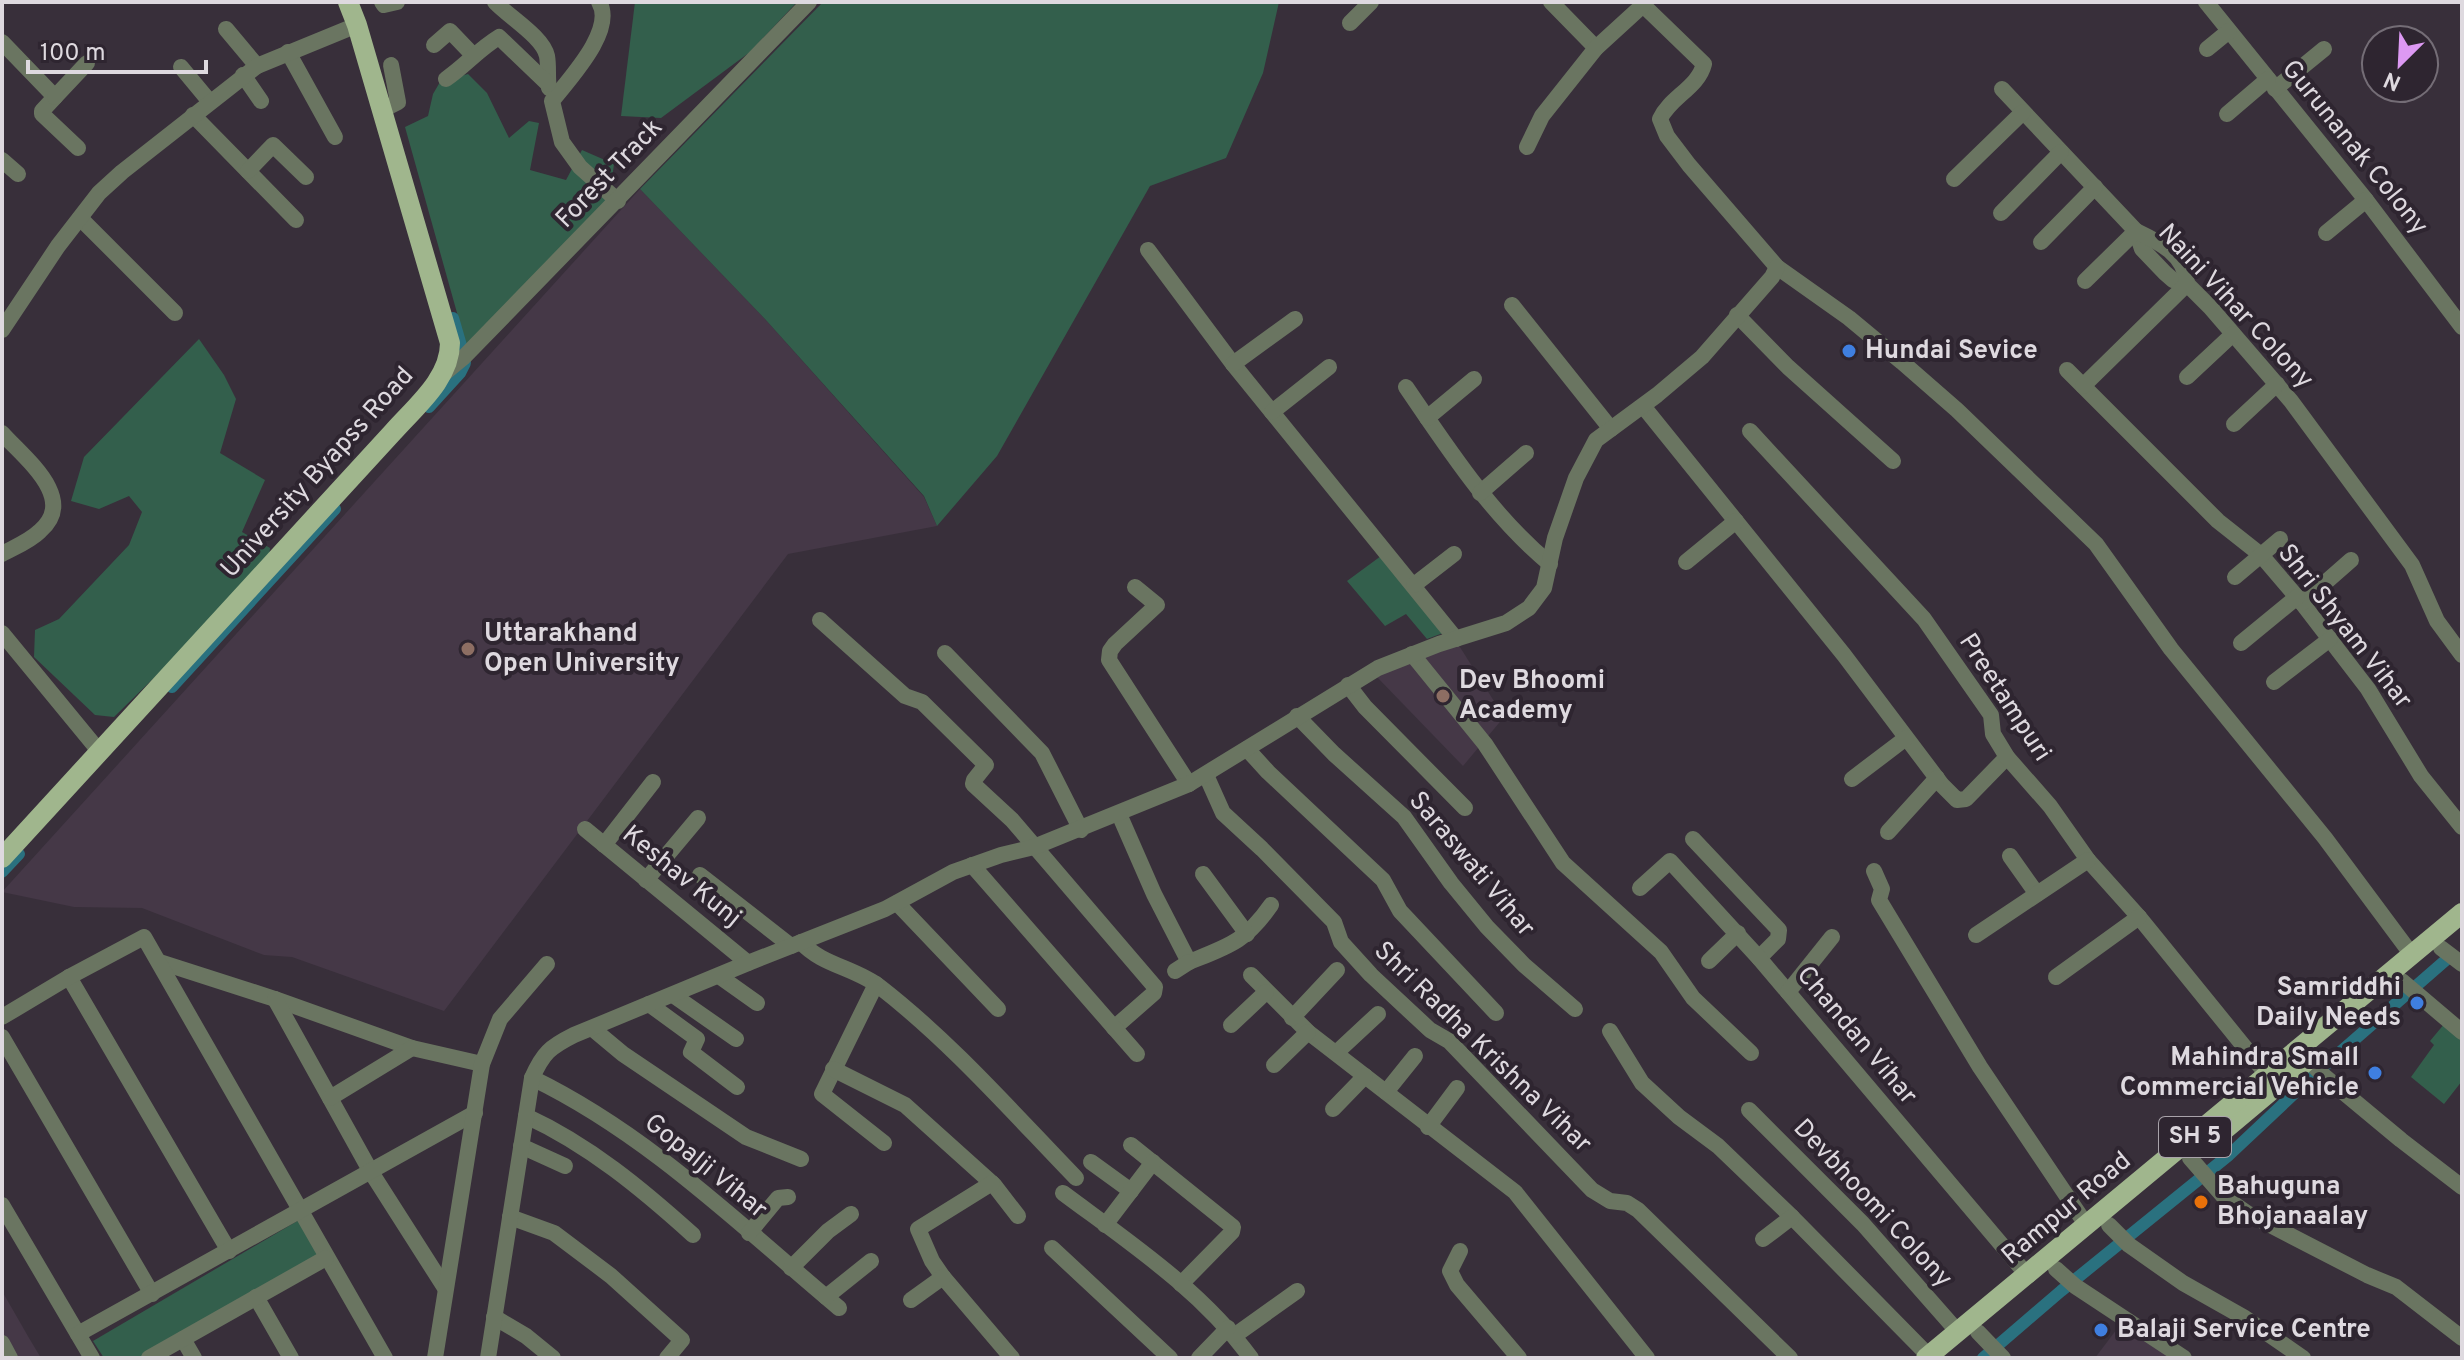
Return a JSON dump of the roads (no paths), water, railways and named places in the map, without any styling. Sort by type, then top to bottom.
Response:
[{"type":"main road","name":"University Byapss Road","points":[[2,858],[393,432],[442,375],[450,357],[450,343],[388,107],[348,2]]},
{"type":"main road","name":"Rampur Road","points":[[1934,1357],[1986,1344],[2028,1276],[2087,1226],[2144,1188],[2268,1076],[2462,913]]},
{"type":"main road","points":[[1986,1344],[2120,1235],[2144,1188],[2199,1169],[2408,987],[2441,948],[2462,930]]},
{"type":"street","points":[[382,2],[384,5],[397,2]]},
{"type":"street","points":[[495,2],[531,33],[547,53],[548,84],[562,142],[580,167],[618,201]]},
{"type":"street","points":[[552,101],[599,35],[603,9],[599,2]]},
{"type":"street","name":"Forest Track","points":[[442,375],[464,357],[618,201],[809,2]]},
{"type":"street","points":[[1350,23],[1371,2]]},
{"type":"street","points":[[1551,2],[1596,48]]},
{"type":"street","name":"Gurunanak Colony","points":[[2206,2],[2366,200],[2462,327]]},
{"type":"street","points":[[1527,147],[1542,116],[1596,48],[1643,3],[1704,64],[1701,77],[1665,108],[1660,119],[1667,136],[1777,267],[1849,318],[1902,362],[1957,410],[2096,544],[2171,649],[2325,838],[2412,955]]},
{"type":"street","points":[[2,330],[58,246],[99,193],[122,172],[250,70],[357,25]]},
{"type":"street","points":[[226,29],[250,70],[261,101]]},
{"type":"street","points":[[434,45],[450,31],[473,55]]},
{"type":"street","points":[[2207,49],[2229,31]]},
{"type":"street","points":[[446,79],[499,37],[548,84]]},
{"type":"street","points":[[2,42],[55,97]]},
{"type":"street","points":[[2227,114],[2324,49]]},
{"type":"street","points":[[288,52],[335,137]]},
{"type":"street","points":[[78,148],[42,111],[87,63]]},
{"type":"street","points":[[388,107],[398,102],[391,65]]},
{"type":"street","points":[[181,67],[210,102]]},
{"type":"street","name":"Naini Vihar Colony","points":[[2002,89],[2136,231],[2142,249],[2173,280],[2187,284],[2277,384],[2412,565],[2437,621],[2462,655]]},
{"type":"street","points":[[1954,179],[2023,112]]},
{"type":"street","points":[[193,115],[296,220]]},
{"type":"street","points":[[248,171],[273,145],[306,177]]},
{"type":"street","points":[[2001,213],[2061,152]]},
{"type":"street","points":[[2,160],[18,174]]},
{"type":"street","points":[[2041,242],[2095,187]]},
{"type":"street","points":[[2326,233],[2366,200]]},
{"type":"street","points":[[80,218],[175,313]]},
{"type":"street","points":[[2085,281],[2136,231]]},
{"type":"street","points":[[1148,250],[1233,364],[1456,639]]},
{"type":"street","points":[[488,1358],[532,1078],[550,1047],[897,903],[953,872],[1081,830],[1189,784],[1378,668],[1506,623],[1529,608],[1544,588],[1555,538],[1586,454],[1596,440],[1702,357],[1772,277],[1777,267]]},
{"type":"street","points":[[2083,386],[2187,284]]},
{"type":"street","points":[[1512,305],[1611,429]]},
{"type":"street","points":[[1737,315],[1829,406],[1893,461]]},
{"type":"street","points":[[1233,364],[1295,319]]},
{"type":"street","points":[[2187,377],[2233,334]]},
{"type":"street","points":[[1272,412],[1329,367]]},
{"type":"street","name":"Shri Shyam Vihar","points":[[2067,370],[2218,521],[2261,555],[2300,600],[2368,689],[2421,776],[2462,827]]},
{"type":"street","points":[[1427,418],[1474,379]]},
{"type":"street","points":[[2234,424],[2277,384]]},
{"type":"street","points":[[1406,387],[1480,493],[1523,542],[1550,564]]},
{"type":"street","points":[[1643,406],[1957,800],[1961,801],[2007,757]]},
{"type":"street","name":"Preetampuri","points":[[1750,431],[1924,619],[1991,715],[1993,734],[2007,757],[2050,806],[2088,860],[2139,917],[2268,1076]]},
{"type":"street","points":[[2,433],[46,483],[53,493],[55,507],[51,518],[38,534],[2,554]]},
{"type":"street","points":[[1480,493],[1526,453]]},
{"type":"street","points":[[1686,562],[1736,521]]},
{"type":"street","points":[[2235,577],[2280,539]]},
{"type":"street","points":[[1414,585],[1454,554]]},
{"type":"street","points":[[2241,643],[2351,560]]},
{"type":"street","points":[[1135,587],[1157,605],[1115,644],[1109,660],[1189,784]]},
{"type":"street","points":[[820,620],[905,696],[922,702],[986,765],[973,784],[1012,820],[1155,987],[1154,993],[1114,1028]]},
{"type":"street","points":[[2,633],[99,751]]},
{"type":"street","points":[[2274,682],[2330,639]]},
{"type":"street","points":[[945,653],[1042,753],[1081,830]]},
{"type":"street","points":[[1412,654],[1485,744],[1563,863],[1661,952],[1693,998],[1751,1053]]},
{"type":"street","points":[[1348,685],[1365,707],[1465,808]]},
{"type":"street","name":"Saraswati Vihar","points":[[1297,716],[1404,817],[1487,927],[1524,965],[1575,1009]]},
{"type":"street","points":[[1852,779],[1906,738]]},
{"type":"street","points":[[1247,749],[1383,880],[1400,911],[1496,1013]]},
{"type":"street","name":"Shri Radha Krishna Vihar","points":[[1206,775],[1223,813],[1334,922],[1341,942],[1371,975],[1430,1030],[1449,1041],[1592,1190],[1610,1201],[1627,1203],[1638,1210],[1790,1358]]},
{"type":"street","points":[[1888,832],[1937,778]]},
{"type":"street","points":[[604,845],[653,782]]},
{"type":"street","points":[[1119,814],[1182,966],[1235,943],[1256,927],[1271,905]]},
{"type":"street","points":[[646,880],[698,818]]},
{"type":"street","name":"Keshav Kunj","points":[[585,829],[748,963]]},
{"type":"street","points":[[1693,839],[1779,930],[1778,939],[1759,958]]},
{"type":"street","points":[[2010,856],[2037,894]]},
{"type":"street","points":[[1976,935],[2088,860]]},
{"type":"street","name":"Chandan Vihar","points":[[1640,888],[1670,861],[1738,933],[2028,1276]]},
{"type":"street","points":[[972,865],[1137,1054]]},
{"type":"street","points":[[1874,871],[1882,889],[1879,900],[1980,1067],[2087,1226]]},
{"type":"street","points":[[1203,874],[1247,934]]},
{"type":"street","points":[[700,875],[796,944],[876,984],[936,1035],[1076,1178]]},
{"type":"street","points":[[897,903],[998,1009]]},
{"type":"street","points":[[2056,977],[2139,917]]},
{"type":"street","points":[[1709,961],[1738,933]]},
{"type":"street","points":[[2,1017],[144,937],[385,1358]]},
{"type":"street","points":[[1788,992],[1832,937]]},
{"type":"street","points":[[2441,948],[2462,964]]},
{"type":"street","points":[[160,962],[412,1048],[482,1064]]},
{"type":"street","points":[[435,1358],[482,1064],[500,1019],[547,964]]},
{"type":"street","points":[[1292,1018],[1337,970]]},
{"type":"street","points":[[1251,975],[1308,1032],[1515,1192],[1647,1358]]},
{"type":"street","points":[[719,976],[757,1003]]},
{"type":"street","points":[[69,977],[229,1251]]},
{"type":"street","points":[[876,984],[822,1094],[884,1143]]},
{"type":"street","points":[[2408,987],[2462,1032]]},
{"type":"street","points":[[1231,1025],[1266,992]]},
{"type":"street","points":[[673,995],[736,1039]]},
{"type":"street","points":[[275,999],[371,1172],[445,1288]]},
{"type":"street","points":[[649,1004],[697,1039],[691,1052],[737,1087]]},
{"type":"street","points":[[1336,1053],[1378,1014]]},
{"type":"street","points":[[593,1029],[623,1054],[746,1137],[801,1159]]},
{"type":"street","points":[[1610,1031],[1642,1083],[1679,1117],[1718,1146],[1934,1357]]},
{"type":"street","points":[[1274,1065],[1308,1032]]},
{"type":"street","points":[[2,1037],[152,1294]]},
{"type":"street","points":[[330,1098],[412,1048]]},
{"type":"street","points":[[1386,1092],[1415,1056]]},
{"type":"street","points":[[2315,1068],[2462,1187]]},
{"type":"street","points":[[833,1069],[905,1105],[992,1183],[1018,1216]]},
{"type":"street","points":[[1333,1109],[1365,1076]]},
{"type":"street","name":"Gopalji Vihar","points":[[532,1078],[579,1101],[715,1200],[749,1233],[832,1302],[871,1261]]},
{"type":"street","points":[[1428,1127],[1457,1088]]},
{"type":"street","name":"Devbhoomi Colony","points":[[1749,1110],[1914,1279],[1986,1344]]},
{"type":"street","points":[[78,1334],[475,1113]]},
{"type":"street","points":[[526,1116],[558,1131],[641,1188],[693,1235]]},
{"type":"street","points":[[1131,1145],[1233,1229],[1181,1284]]},
{"type":"street","points":[[521,1146],[565,1166]]},
{"type":"street","points":[[1091,1162],[1131,1191]]},
{"type":"street","points":[[1105,1225],[1153,1162]]},
{"type":"street","points":[[2199,1169],[2224,1197],[2247,1213],[2396,1287],[2462,1338]]},
{"type":"street","points":[[992,1183],[919,1226],[932,1261],[943,1277],[1012,1358]]},
{"type":"street","points":[[1063,1193],[1181,1284],[1231,1332],[1251,1358]]},
{"type":"street","points":[[749,1233],[778,1198],[788,1197]]},
{"type":"street","points":[[2,1205],[92,1358]]},
{"type":"street","points":[[791,1268],[828,1231],[851,1214]]},
{"type":"street","points":[[510,1217],[554,1233],[621,1285],[682,1340],[667,1358]]},
{"type":"street","points":[[1763,1239],[1792,1217]]},
{"type":"street","points":[[2120,1235],[2183,1283],[2245,1318],[2303,1358]]},
{"type":"street","points":[[1052,1248],[1170,1358]]},
{"type":"street","points":[[1460,1251],[1450,1271],[1457,1285],[1519,1358]]},
{"type":"street","points":[[149,1358],[326,1258]]},
{"type":"street","points":[[911,1300],[943,1277]]},
{"type":"street","points":[[2065,1277],[2184,1358]]},
{"type":"street","points":[[1199,1358],[1231,1332],[1297,1291]]},
{"type":"street","points":[[256,1297],[291,1358]]},
{"type":"street","points":[[494,1317],[526,1336],[553,1358]]},
{"type":"street","points":[[183,1339],[194,1358]]},
{"type":"street","points":[[2,1343],[10,1358]]},
{"type":"waterway","points":[[453,318],[462,349]]},
{"type":"waterway","points":[[429,407],[460,373],[465,363]]},
{"type":"waterway","points":[[172,687],[335,509]]},
{"type":"waterway","points":[[2,872],[19,854]]},
{"type":"waterway","points":[[1983,1358],[2229,1155],[2315,1074],[2447,959]]},
{"type":"place","name":"Hundai Sevice","points":[[1849,351]]},
{"type":"place","name":"Uttarakhand Open University","points":[[468,649]]},
{"type":"place","name":"Dev Bhoomi Academy","points":[[1443,696]]},
{"type":"place","name":"Samriddhi Daily Needs","points":[[2417,1003]]},
{"type":"place","name":"Mahindra Small Commercial Vehicle","points":[[2375,1073]]},
{"type":"place","name":"Bahuguna Bhojanaalay","points":[[2201,1202]]},
{"type":"place","name":"Balaji Service Centre","points":[[2101,1330]]}]
